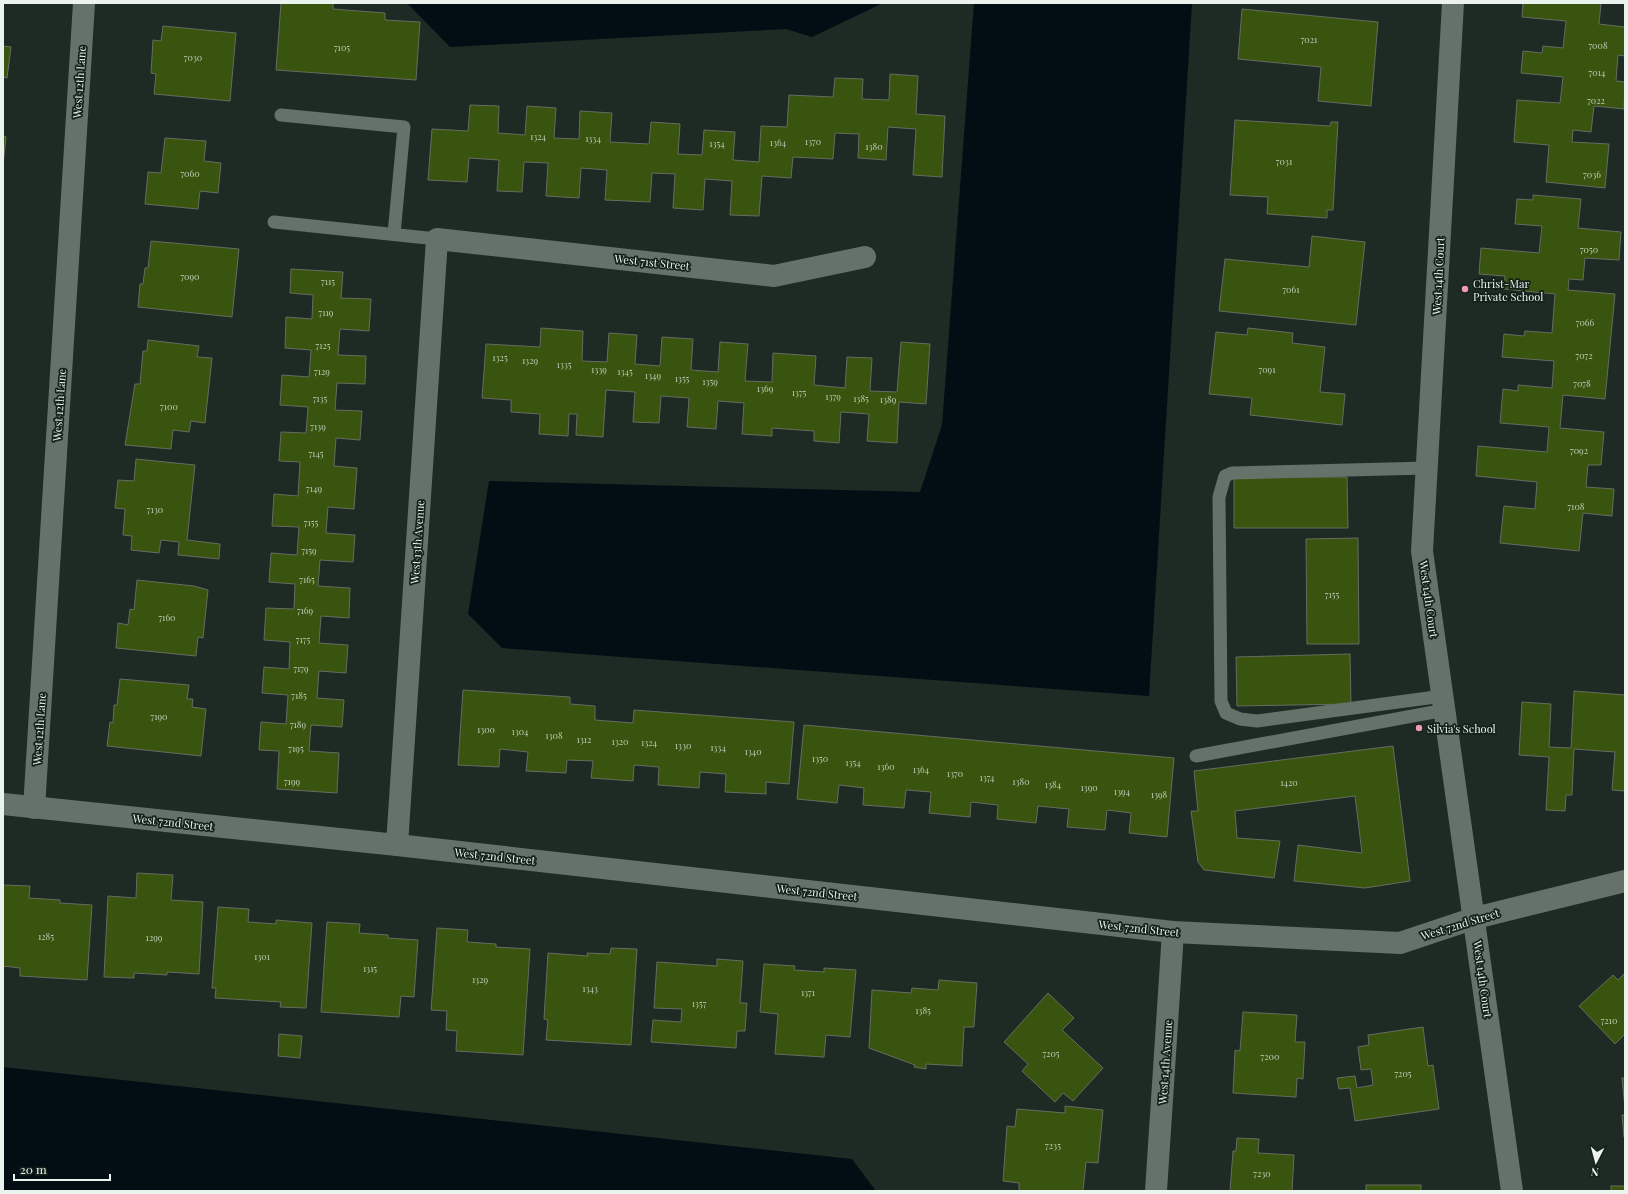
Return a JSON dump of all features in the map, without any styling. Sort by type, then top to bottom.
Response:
[{"type":"street","name":"West 12th Lane","points":[[34,808],[84,3]]},
{"type":"street","name":"West 14th Court","points":[[1454,3],[1422,551],[1475,918],[1512,1191]]},
{"type":"street","name":"West 71st Street","points":[[437,239],[774,276],[865,258]]},
{"type":"street","name":"West 13th Avenue","points":[[397,845],[437,239]]},
{"type":"street","name":"West 72nd Street","points":[[3,804],[397,845],[1173,932],[1400,943],[1475,918],[1625,881]]},
{"type":"street","name":"West 14th Avenue","points":[[1156,1191],[1173,932]]},
{"type":"lane","points":[[281,115],[404,127],[394,234]]},
{"type":"lane","points":[[274,222],[437,239]]},
{"type":"lane","points":[[1427,468],[1232,473],[1225,476],[1219,497],[1221,701],[1226,713],[1240,720],[1257,721],[1444,703]]},
{"type":"lane","points":[[1196,756],[1444,703]]},
{"type":"shaded area","points":[[407,3],[883,3],[812,37],[786,29],[450,47]]},
{"type":"shaded area","points":[[974,3],[1192,3],[1149,696],[502,648],[468,614],[489,481],[920,492],[942,425]]},
{"type":"shaded area","points":[[3,1067],[852,1159],[876,1191],[3,1191]]},
{"type":"building","points":[[281,3],[333,3],[333,9],[385,13],[385,20],[420,22],[416,80],[276,70]]},
{"type":"building","points":[[1523,3],[1601,3],[1599,24],[1625,27],[1625,56],[1618,55],[1616,81],[1625,82],[1624,109],[1594,106],[1591,132],[1573,130],[1572,142],[1609,144],[1605,188],[1546,182],[1549,145],[1514,142],[1517,100],[1560,103],[1563,77],[1521,73],[1523,51],[1542,53],[1543,46],[1563,48],[1566,21],[1522,17]]},
{"type":"building","points":[[1242,9],[1378,22],[1371,106],[1318,101],[1321,67],[1238,59]]},
{"type":"building","points":[[163,26],[236,33],[230,101],[154,94],[156,74],[151,73],[153,40],[161,41]]},
{"type":"building","points":[[3,46],[11,47],[7,78],[3,77]]},
{"type":"building","points":[[890,74],[918,76],[916,114],[945,116],[942,177],[913,175],[916,129],[888,127],[886,160],[858,158],[859,134],[835,133],[833,159],[793,157],[791,178],[762,176],[759,216],[730,215],[732,181],[705,179],[703,210],[673,208],[675,174],[652,173],[650,202],[605,200],[607,170],[581,168],[579,198],[546,196],[548,163],[524,162],[522,192],[497,191],[499,160],[469,158],[467,182],[428,180],[432,129],[468,131],[470,105],[499,106],[498,133],[525,135],[527,106],[556,108],[554,138],[579,139],[580,111],[612,113],[610,142],[649,144],[651,122],[680,124],[678,154],[702,155],[704,130],[735,132],[733,160],[759,162],[761,126],[787,127],[789,95],[833,97],[835,78],[863,79],[862,99],[889,100]]},
{"type":"building","points":[[1235,120],[1330,126],[1331,122],[1338,122],[1333,210],[1327,210],[1327,218],[1267,214],[1268,197],[1230,195]]},
{"type":"building","points":[[3,136],[6,137],[3,165]]},
{"type":"building","points":[[165,138],[206,141],[204,161],[221,163],[218,193],[200,191],[198,209],[145,204],[148,172],[161,173]]},
{"type":"building","points":[[1533,195],[1581,199],[1578,228],[1621,232],[1619,260],[1585,258],[1583,280],[1569,279],[1568,290],[1615,294],[1605,399],[1563,395],[1560,428],[1604,432],[1601,465],[1588,465],[1586,487],[1614,489],[1612,516],[1583,513],[1579,551],[1500,543],[1504,506],[1535,509],[1537,482],[1476,476],[1478,446],[1547,452],[1549,427],[1500,423],[1503,389],[1518,391],[1518,385],[1552,388],[1554,361],[1502,357],[1504,334],[1524,336],[1525,331],[1552,333],[1555,294],[1504,289],[1505,276],[1479,274],[1481,248],[1539,253],[1542,226],[1515,224],[1517,199],[1533,200]]},
{"type":"building","points":[[1312,236],[1365,242],[1356,325],[1219,311],[1225,259],[1309,267]]},
{"type":"building","points":[[151,241],[239,249],[232,317],[138,307],[140,284],[143,284],[145,268],[148,268]]},
{"type":"building","points":[[291,269],[343,272],[341,298],[371,299],[369,331],[340,329],[338,355],[366,356],[365,384],[337,383],[335,410],[362,411],[360,440],[336,438],[334,466],[357,468],[354,509],[328,507],[326,533],[355,535],[353,562],[320,560],[318,586],[350,588],[349,618],[321,616],[319,643],[348,645],[346,673],[319,671],[317,698],[344,700],[342,727],[311,725],[309,751],[339,753],[337,793],[277,789],[279,751],[259,750],[261,722],[286,724],[288,695],[262,693],[264,667],[289,669],[290,642],[264,640],[266,608],[294,609],[295,584],[269,582],[271,553],[297,555],[299,527],[272,526],[274,494],[298,496],[300,462],[279,461],[281,432],[306,433],[308,407],[280,405],[282,375],[309,377],[311,350],[285,348],[286,317],[312,319],[313,295],[290,293]]},
{"type":"building","points":[[541,328],[583,331],[582,361],[607,362],[609,333],[637,335],[635,364],[660,366],[662,337],[693,339],[691,370],[718,372],[720,342],[748,344],[745,381],[772,382],[773,353],[816,356],[814,385],[845,388],[847,357],[872,358],[870,391],[897,392],[901,342],[930,344],[926,404],[899,402],[897,443],[867,441],[869,414],[841,412],[839,443],[814,441],[814,431],[772,428],[772,436],[742,434],[744,403],[718,401],[716,429],[687,427],[689,398],[661,396],[659,423],[633,422],[635,392],[606,390],[603,437],[576,435],[577,414],[569,414],[568,436],[539,434],[540,414],[511,412],[511,400],[482,398],[486,344],[540,347]]},
{"type":"building","points":[[1248,328],[1293,333],[1292,343],[1325,347],[1320,392],[1345,394],[1342,425],[1250,415],[1252,398],[1209,394],[1216,332],[1247,335]]},
{"type":"building","points":[[148,340],[199,346],[197,357],[212,358],[205,423],[191,421],[189,432],[173,430],[171,449],[125,445],[135,384],[140,384],[143,351],[147,351]]},
{"type":"building","points":[[136,459],[195,465],[187,540],[220,544],[219,559],[178,555],[179,542],[161,540],[159,553],[131,550],[132,536],[123,535],[125,509],[115,508],[118,480],[134,481]]},
{"type":"building","points":[[1234,477],[1347,477],[1348,528],[1234,528]]},
{"type":"building","points":[[1358,538],[1359,644],[1307,644],[1306,539]]},
{"type":"building","points":[[137,580],[194,586],[208,590],[203,638],[198,637],[196,656],[116,648],[118,623],[128,625],[130,609],[134,610]]},
{"type":"building","points":[[1350,654],[1351,704],[1237,706],[1236,657]]},
{"type":"building","points":[[120,679],[189,685],[187,699],[193,699],[192,707],[206,709],[201,756],[107,746],[110,722],[113,723],[114,705],[117,705]]},
{"type":"building","points":[[463,690],[570,697],[570,704],[595,706],[595,720],[633,723],[634,710],[794,722],[789,784],[766,782],[766,794],[725,792],[726,774],[700,772],[699,788],[658,785],[659,767],[634,765],[633,781],[591,778],[593,761],[567,760],[566,773],[526,771],[528,752],[500,749],[499,767],[458,765]]},
{"type":"building","points":[[1574,691],[1625,695],[1625,791],[1612,790],[1615,752],[1574,749],[1572,795],[1566,795],[1565,811],[1546,810],[1549,757],[1519,755],[1522,702],[1551,704],[1549,747],[1571,748]]},
{"type":"building","points":[[804,725],[1174,758],[1167,837],[1129,833],[1131,813],[1107,810],[1105,830],[1067,827],[1069,809],[1038,806],[1036,823],[997,819],[998,805],[971,802],[970,817],[929,813],[931,792],[906,790],[904,808],[863,805],[864,788],[839,785],[837,803],[797,799]]},
{"type":"building","points":[[1393,746],[1410,881],[1365,888],[1294,881],[1298,845],[1362,853],[1355,796],[1235,811],[1237,838],[1280,841],[1274,878],[1204,870],[1198,862],[1191,811],[1198,811],[1194,771]]},
{"type":"building","points":[[137,873],[173,875],[171,900],[203,902],[199,974],[167,972],[167,975],[134,973],[134,978],[104,977],[108,896],[136,898]]},
{"type":"building","points":[[3,885],[30,886],[29,898],[60,900],[60,903],[92,905],[87,980],[20,976],[20,968],[3,966]]},
{"type":"building","points":[[218,907],[249,909],[248,922],[276,924],[276,920],[312,923],[306,1008],[280,1007],[281,1002],[215,998],[216,988],[212,988]]},
{"type":"building","points":[[327,922],[360,924],[359,933],[388,935],[388,938],[418,940],[414,997],[401,996],[399,1017],[321,1012]]},
{"type":"building","points":[[437,928],[468,930],[467,942],[496,944],[496,947],[530,949],[523,1055],[456,1051],[457,1031],[446,1030],[447,1011],[431,1010]]},
{"type":"building","points":[[611,948],[637,949],[631,1045],[546,1040],[548,1020],[544,1019],[548,953],[588,956],[587,953],[610,954]]},
{"type":"building","points":[[717,959],[743,961],[740,1003],[747,1003],[745,1031],[737,1031],[736,1048],[651,1042],[653,1020],[681,1022],[682,1009],[654,1008],[657,962],[717,966]]},
{"type":"building","points":[[764,964],[795,966],[794,970],[824,972],[824,968],[856,970],[850,1037],[826,1035],[824,1057],[775,1054],[778,1014],[760,1012]]},
{"type":"building","points":[[1625,973],[1625,1034],[1615,1044],[1579,1006],[1613,975],[1618,980]]},
{"type":"building","points":[[939,980],[977,983],[974,1027],[964,1027],[962,1066],[926,1064],[926,1069],[914,1067],[915,1065],[869,1048],[872,990],[911,993],[912,988],[938,990]]},
{"type":"building","points":[[1048,993],[1074,1018],[1062,1030],[1103,1068],[1073,1101],[1063,1093],[1055,1102],[1022,1071],[1028,1064],[1004,1042]]},
{"type":"building","points":[[1243,1012],[1297,1015],[1295,1042],[1305,1042],[1303,1079],[1297,1078],[1296,1097],[1233,1093],[1235,1050],[1240,1051]]},
{"type":"building","points":[[1423,1027],[1428,1066],[1433,1065],[1439,1109],[1355,1121],[1350,1088],[1339,1089],[1337,1078],[1355,1076],[1357,1088],[1373,1085],[1371,1069],[1361,1070],[1358,1047],[1369,1045],[1368,1035]]},
{"type":"building","points":[[279,1034],[302,1036],[300,1058],[278,1056]]},
{"type":"building","points":[[1622,1078],[1625,1078],[1625,1108]]},
{"type":"building","points":[[1065,1106],[1103,1110],[1098,1163],[1086,1162],[1083,1191],[1019,1191],[1019,1183],[1003,1181],[1007,1126],[1015,1127],[1017,1109],[1065,1113]]},
{"type":"building","points":[[1622,1115],[1625,1115],[1625,1137],[1624,1137]]},
{"type":"building","points":[[1237,1138],[1259,1139],[1258,1153],[1294,1155],[1292,1191],[1230,1191],[1233,1151],[1236,1151]]},
{"type":"building","points":[[1366,1185],[1421,1185],[1421,1191],[1366,1191]]},
{"type":"building","points":[[1611,1186],[1625,1186],[1625,1191],[1611,1191]]},
{"type":"place","name":"Christ-Mar Private School","points":[[1465,289]]},
{"type":"place","name":"Silvia's School","points":[[1419,728]]}]
